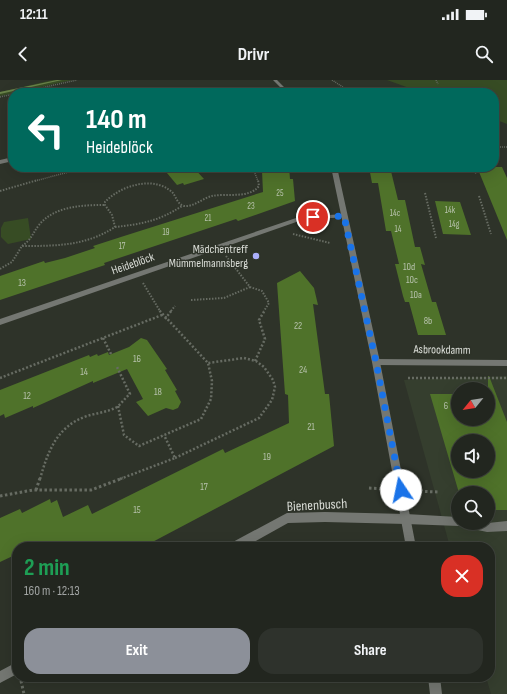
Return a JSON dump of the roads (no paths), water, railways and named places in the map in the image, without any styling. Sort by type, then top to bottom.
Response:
[{"type":"street","points":[[275,80],[283,88]]},
{"type":"street","points":[[335,172],[376,362],[410,542]]},
{"type":"street","name":"Heideblöck","points":[[0,322],[301,218],[344,216]]},
{"type":"street","name":"Asbrookdamm","points":[[376,362],[507,363]]},
{"type":"street","name":"Bienenbusch","points":[[244,542],[287,518],[325,517],[451,522]]},
{"type":"street","points":[[495,527],[507,526]]},
{"type":"street","points":[[0,677],[12,671]]},
{"type":"street","points":[[435,682],[436,694]]},
{"type":"waterway","points":[[23,88],[61,80]]},
{"type":"waterway","points":[[0,93],[8,91]]},
{"type":"place","name":"Mädchentreff Mümmelmannsberg","points":[[256,256]]}]
